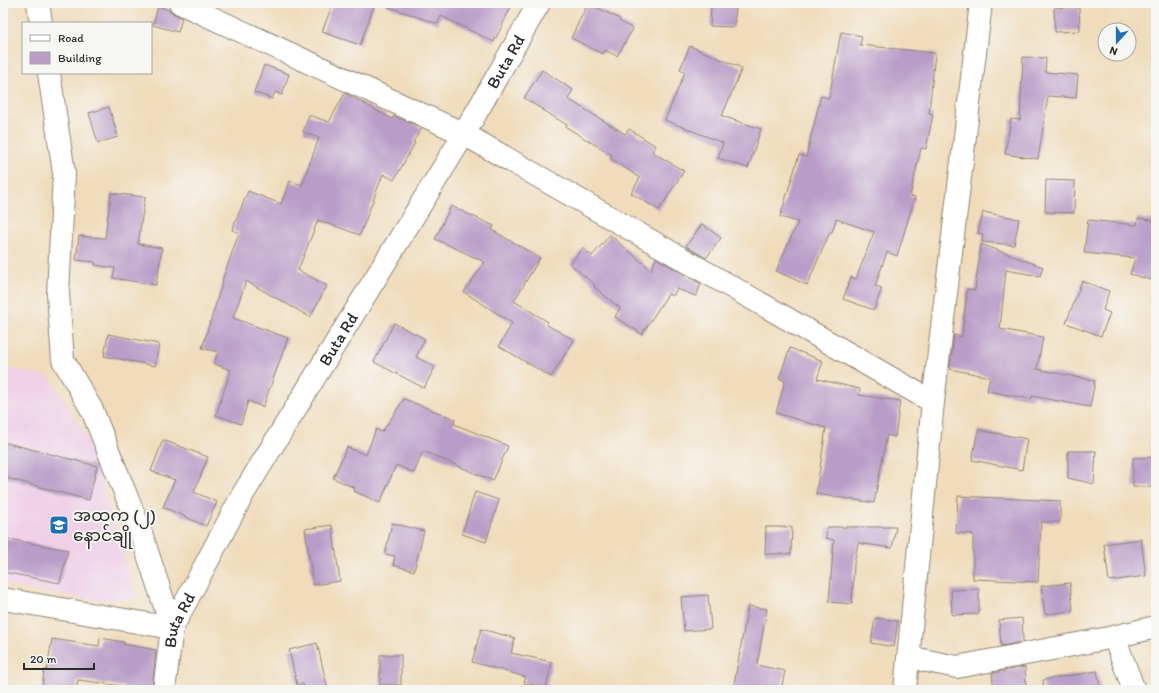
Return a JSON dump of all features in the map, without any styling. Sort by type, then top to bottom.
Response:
[{"type":"street","points":[[38,3],[41,22]]},
{"type":"street","points":[[180,3],[464,134],[933,402]]},
{"type":"street","name":"Buta Rd","points":[[165,688],[172,628],[244,494],[464,134],[539,3]]},
{"type":"street","points":[[905,690],[933,402],[981,3]]},
{"type":"street","points":[[3,599],[172,628],[140,530],[92,410],[63,360],[58,294],[64,173],[49,74]]},
{"type":"street","points":[[908,657],[957,666],[1114,637],[1156,627]]},
{"type":"street","points":[[1114,637],[1134,690]]},
{"type":"shaded area","name":"အထက (၂) နောင်ချို","points":[[3,367],[49,377],[88,438],[137,598],[91,600],[3,585]]},
{"type":"building","points":[[333,3],[375,3],[360,45],[322,32]]},
{"type":"building","points":[[387,3],[513,3],[494,42],[441,16],[438,24],[386,6]]},
{"type":"building","points":[[588,3],[620,19],[619,21],[633,29],[617,56],[605,50],[603,54],[571,38]]},
{"type":"building","points":[[158,6],[169,10],[182,18],[178,32],[153,25]]},
{"type":"building","points":[[711,6],[736,7],[734,27],[710,26]]},
{"type":"building","points":[[1079,7],[1080,31],[1055,32],[1054,8]]},
{"type":"building","points":[[841,32],[862,36],[860,45],[935,53],[929,113],[933,114],[926,149],[921,148],[910,196],[915,197],[897,256],[887,252],[875,286],[882,288],[874,310],[843,299],[851,277],[856,279],[874,232],[836,219],[832,232],[830,232],[807,285],[776,271],[798,222],[780,217],[799,155],[806,157],[821,96],[829,98]]},
{"type":"building","points":[[690,46],[742,68],[722,116],[761,129],[748,168],[718,158],[723,143],[665,120],[685,72],[680,69]]},
{"type":"building","points":[[1023,57],[1046,58],[1045,72],[1078,75],[1076,98],[1048,96],[1038,159],[1005,154],[1011,119],[1020,120]]},
{"type":"building","points":[[264,65],[289,74],[282,95],[275,92],[272,99],[254,92]]},
{"type":"building","points":[[542,70],[573,90],[568,99],[625,134],[629,129],[656,146],[652,152],[684,171],[659,210],[631,193],[640,178],[610,158],[612,155],[566,127],[567,125],[524,98]]},
{"type":"building","points":[[345,93],[392,119],[394,116],[422,128],[413,142],[415,143],[394,180],[383,174],[360,235],[318,220],[298,270],[327,286],[310,317],[246,281],[233,318],[288,338],[263,407],[248,401],[241,424],[216,415],[231,370],[214,364],[218,352],[202,348],[222,281],[239,233],[232,230],[248,191],[281,204],[290,181],[302,185],[319,138],[303,132],[309,115],[329,122]]},
{"type":"building","points":[[109,107],[118,137],[98,143],[89,113]]},
{"type":"building","points":[[1046,180],[1075,181],[1074,213],[1045,212]]},
{"type":"building","points":[[111,193],[145,197],[138,244],[162,248],[156,285],[113,278],[115,268],[95,265],[95,262],[76,260],[79,236],[105,238]]},
{"type":"building","points":[[451,206],[494,226],[492,230],[540,258],[514,301],[548,322],[547,325],[574,340],[551,377],[499,346],[512,323],[464,292],[485,262],[435,239]]},
{"type":"building","points":[[983,212],[1019,219],[1014,245],[982,242],[983,234],[978,233]]},
{"type":"building","points":[[1138,218],[1156,221],[1156,264],[1151,280],[1130,274],[1135,258],[1084,253],[1088,220],[1137,225]]},
{"type":"building","points":[[702,224],[721,238],[706,258],[686,246]]},
{"type":"building","points":[[610,235],[651,270],[656,258],[701,284],[696,296],[677,289],[673,296],[668,294],[642,334],[615,317],[620,308],[594,287],[595,285],[570,264],[583,248],[592,256]]},
{"type":"building","points":[[981,244],[1043,267],[1040,276],[1006,270],[1000,329],[1043,337],[1037,369],[1095,381],[1090,407],[1032,396],[1031,399],[987,391],[990,377],[950,369],[954,335],[962,337],[967,289],[975,290]]},
{"type":"building","points":[[1082,281],[1109,291],[1103,310],[1110,313],[1101,336],[1066,323]]},
{"type":"building","points":[[394,323],[425,339],[416,357],[435,367],[424,388],[374,362]]},
{"type":"building","points":[[108,334],[159,344],[155,366],[104,356]]},
{"type":"building","points":[[790,348],[823,361],[817,379],[860,389],[859,395],[900,401],[895,437],[887,435],[874,503],[816,494],[826,428],[776,413],[785,381],[779,378]]},
{"type":"building","points":[[404,399],[455,419],[454,424],[508,446],[493,481],[423,451],[414,473],[396,465],[380,503],[354,491],[355,488],[333,478],[347,447],[366,455],[376,429],[382,432]]},
{"type":"building","points":[[978,430],[1027,439],[1022,470],[972,460]]},
{"type":"building","points":[[163,440],[208,457],[194,492],[217,502],[206,526],[163,507],[175,480],[151,471]]},
{"type":"building","points":[[3,442],[97,466],[89,500],[3,477]]},
{"type":"building","points":[[1068,451],[1096,451],[1094,484],[1068,478]]},
{"type":"building","points":[[1156,457],[1156,487],[1133,487],[1133,458]]},
{"type":"building","points":[[475,492],[499,500],[486,542],[462,534]]},
{"type":"building","points":[[958,496],[1060,501],[1060,522],[1041,522],[1038,582],[973,579],[973,534],[956,533]]},
{"type":"building","points":[[392,523],[424,531],[414,571],[393,565],[395,556],[385,554]]},
{"type":"building","points":[[332,525],[340,581],[313,585],[305,529]]},
{"type":"building","points":[[766,527],[792,527],[791,554],[765,554]]},
{"type":"building","points":[[827,527],[896,527],[892,548],[858,543],[854,563],[852,604],[829,602],[834,540],[826,538]]},
{"type":"building","points":[[3,538],[68,550],[60,583],[3,572]]},
{"type":"building","points":[[1141,539],[1146,576],[1109,581],[1104,544]]},
{"type":"building","points":[[1070,583],[1073,611],[1045,614],[1041,586]]},
{"type":"building","points":[[979,589],[979,614],[952,615],[951,590]]},
{"type":"building","points":[[708,595],[711,629],[684,631],[681,597]]},
{"type":"building","points":[[748,606],[767,609],[757,665],[785,671],[781,690],[733,690]]},
{"type":"building","points":[[875,618],[898,621],[894,647],[871,643]]},
{"type":"building","points":[[1022,618],[1023,642],[1001,646],[999,620]]},
{"type":"building","points":[[481,629],[515,638],[511,653],[552,662],[546,688],[524,683],[526,677],[472,662]]},
{"type":"building","points":[[100,638],[156,650],[152,690],[143,690],[78,680],[76,690],[42,690],[44,670],[47,670],[52,639],[99,646]]},
{"type":"building","points":[[317,643],[328,690],[304,690],[303,684],[297,685],[289,650]]},
{"type":"building","points":[[380,655],[401,655],[401,685],[380,685]]},
{"type":"building","points":[[1025,667],[1026,690],[994,690],[992,673]]},
{"type":"building","points":[[1097,671],[1101,690],[1044,690],[1043,680]]},
{"type":"place","name":"အထက (၂) နောင်ချို","points":[[59,525]]}]
